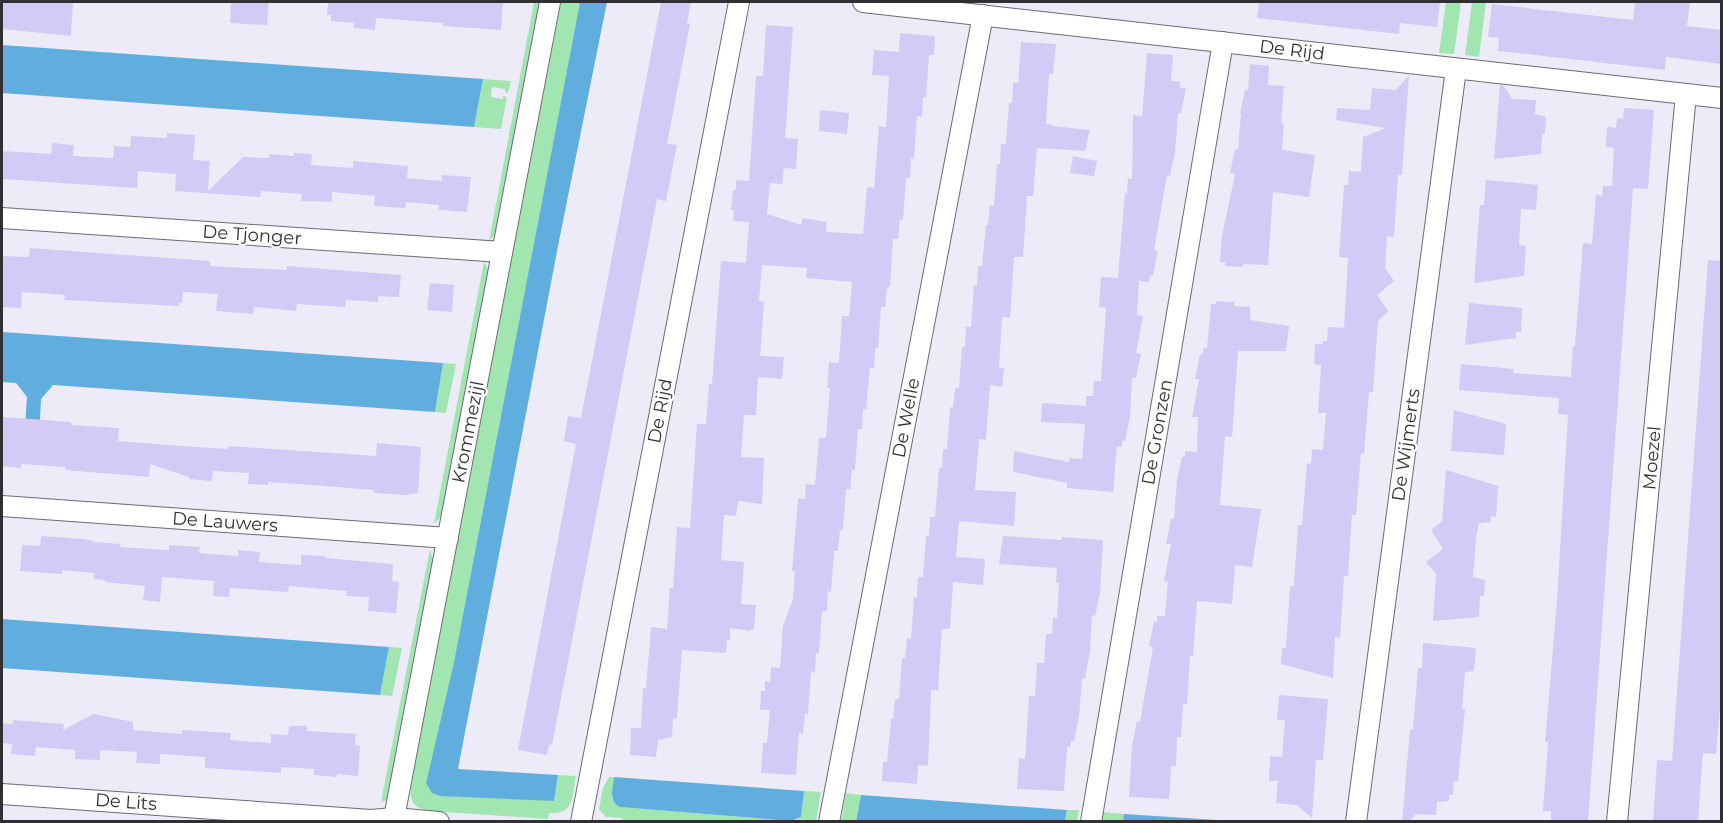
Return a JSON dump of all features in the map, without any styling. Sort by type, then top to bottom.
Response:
[{"type":"street","name":"Krommezijl","points":[[394,818],[550,2]]},
{"type":"street","name":"De Rijd","points":[[581,822],[738,2]]},
{"type":"street","name":"De Rijd","points":[[863,2],[1722,98]]},
{"type":"street","name":"De Welle","points":[[829,822],[983,15]]},
{"type":"street","name":"De Gronzen","points":[[1091,822],[1222,42]]},
{"type":"street","name":"De Wijmerts","points":[[1356,822],[1456,69]]},
{"type":"street","name":"Moezel","points":[[1617,822],[1686,94]]},
{"type":"street","name":"De Tjonger","points":[[2,218],[502,252]]},
{"type":"street","name":"De Lauwers","points":[[2,506],[448,538]]},
{"type":"street","name":"De Lits","points":[[2,794],[359,819],[394,818]]},
{"type":"street","points":[[394,818],[438,822]]},
{"type":"green space","points":[[534,2],[540,2],[496,233],[489,241]]},
{"type":"green space","points":[[561,2],[580,2],[454,662],[426,783],[554,801],[558,775],[576,776],[574,790],[568,807],[564,811],[549,813],[548,819],[431,811],[414,804],[411,785]]},
{"type":"green space","points":[[1446,2],[1461,2],[1454,54],[1439,53]]},
{"type":"green space","points":[[1472,2],[1486,2],[1479,57],[1465,55]]},
{"type":"green space","points":[[483,79],[511,81],[508,93],[505,89],[492,87],[491,97],[503,99],[503,96],[507,97],[501,129],[474,127]]},
{"type":"green space","points":[[484,262],[489,271],[442,516],[434,524]]},
{"type":"green space","points":[[443,363],[456,364],[446,413],[435,412]]},
{"type":"green space","points":[[430,549],[433,560],[387,800],[381,802]]},
{"type":"green space","points":[[389,647],[402,648],[392,696],[380,695]]},
{"type":"green space","points":[[609,777],[614,777],[612,799],[620,807],[791,821],[621,821],[622,818],[606,817],[599,809],[603,788]]},
{"type":"green space","points":[[804,791],[821,792],[816,821],[792,822],[801,817]]},
{"type":"green space","points":[[846,793],[861,795],[856,820],[858,821],[841,822]]},
{"type":"green space","points":[[1067,810],[1079,810],[1077,821],[1065,822]]},
{"type":"green space","points":[[1103,812],[1124,814],[1123,821],[1102,822]]},
{"type":"water","points":[[580,2],[607,2],[458,769],[558,775],[554,801],[440,796],[432,793],[426,783],[454,662]]},
{"type":"water","points":[[2,45],[483,79],[474,127],[2,93]]},
{"type":"water","points":[[2,332],[443,363],[435,412],[53,385],[41,399],[39,441],[24,440],[27,397],[16,383],[2,382]]},
{"type":"water","points":[[2,619],[389,647],[380,695],[2,668]]},
{"type":"water","points":[[614,777],[804,791],[801,817],[791,821],[620,807],[616,805],[613,798]]},
{"type":"water","points":[[861,795],[1067,810],[1065,821],[856,821]]},
{"type":"water","points":[[1124,814],[1233,821],[1123,821]]},
{"type":"building","points":[[2,2],[73,2],[71,36],[2,29]]},
{"type":"building","points":[[231,2],[269,2],[267,25],[230,23]]},
{"type":"building","points":[[328,2],[503,2],[501,30],[376,18],[375,30],[354,28],[354,23],[331,21],[331,15],[327,15]]},
{"type":"building","points":[[661,2],[691,2],[687,23],[690,24],[667,144],[677,145],[666,201],[657,199],[552,745],[549,744],[547,755],[518,750],[576,444],[564,441],[568,416],[581,418]]},
{"type":"building","points":[[1259,2],[1440,2],[1437,27],[1400,23],[1399,34],[1257,18]]},
{"type":"building","points":[[1635,2],[1690,2],[1687,26],[1722,30],[1722,64],[1666,57],[1665,70],[1498,51],[1499,38],[1488,37],[1492,4],[1633,20]]},
{"type":"building","points":[[766,25],[793,27],[785,138],[798,139],[796,169],[784,168],[782,184],[770,183],[767,214],[801,225],[803,218],[826,222],[826,232],[863,234],[867,187],[874,188],[879,126],[886,127],[889,76],[872,75],[874,50],[899,52],[900,33],[935,36],[934,55],[929,55],[926,98],[923,97],[922,117],[917,116],[914,159],[911,158],[910,178],[906,178],[903,220],[900,219],[898,239],[893,239],[890,287],[887,287],[885,307],[881,307],[878,348],[875,348],[874,368],[870,368],[862,429],[858,429],[855,470],[852,470],[850,489],[846,489],[843,530],[840,530],[838,551],[834,551],[827,611],[822,611],[819,653],[816,653],[815,673],[811,671],[808,714],[805,714],[803,734],[799,732],[796,775],[761,773],[763,743],[767,743],[770,710],[760,710],[761,691],[765,691],[765,681],[770,682],[771,667],[780,668],[783,626],[793,599],[795,571],[792,571],[798,498],[805,499],[806,484],[815,485],[819,438],[826,438],[830,388],[827,388],[829,362],[839,363],[842,316],[849,316],[852,282],[806,278],[807,268],[762,265],[759,301],[764,302],[760,356],[784,357],[782,379],[758,377],[756,415],[744,415],[741,457],[764,458],[762,504],[738,501],[736,516],[724,515],[721,560],[744,562],[741,604],[756,605],[754,629],[751,631],[730,628],[730,640],[727,640],[726,653],[682,650],[677,719],[673,718],[672,737],[658,740],[656,757],[630,755],[631,728],[641,728],[643,688],[646,688],[651,627],[667,629],[670,588],[673,588],[677,527],[690,528],[697,424],[706,424],[709,384],[712,384],[721,261],[746,263],[749,222],[733,221],[734,210],[731,210],[736,180],[749,181],[756,76],[763,76]]},
{"type":"building","points":[[1021,42],[1056,44],[1053,74],[1049,74],[1046,124],[1090,130],[1085,151],[1037,148],[1033,196],[1027,196],[1023,257],[1014,257],[1010,318],[1002,317],[999,368],[1004,368],[1002,387],[990,385],[986,440],[979,439],[975,490],[1016,492],[1014,526],[959,521],[956,557],[985,559],[983,585],[953,582],[950,629],[942,629],[938,690],[931,690],[928,766],[918,765],[917,784],[882,781],[883,762],[887,762],[895,699],[899,699],[902,658],[905,658],[907,638],[911,639],[918,577],[923,577],[926,536],[929,536],[930,517],[935,517],[939,468],[942,468],[943,449],[947,449],[950,407],[953,408],[955,388],[959,388],[962,347],[965,347],[966,327],[971,327],[974,285],[977,286],[978,266],[982,266],[990,205],[994,206],[997,164],[1000,164],[1001,144],[1006,144],[1013,83],[1018,83]]},
{"type":"building","points":[[1147,53],[1173,55],[1171,81],[1180,81],[1180,88],[1186,88],[1181,113],[1178,113],[1175,152],[1170,176],[1167,175],[1154,250],[1158,251],[1153,275],[1150,275],[1149,282],[1139,281],[1137,315],[1143,316],[1136,353],[1141,354],[1136,378],[1132,378],[1130,417],[1125,441],[1122,440],[1122,447],[1117,446],[1113,492],[1067,488],[1067,483],[1013,472],[1014,451],[1069,462],[1069,458],[1082,459],[1085,424],[1041,422],[1042,403],[1086,406],[1086,396],[1093,396],[1094,381],[1101,381],[1106,308],[1099,307],[1101,277],[1118,278],[1125,193],[1127,193],[1128,179],[1132,179],[1133,115],[1142,116]]},
{"type":"building","points":[[1250,64],[1269,66],[1268,85],[1284,86],[1281,123],[1284,124],[1282,150],[1315,155],[1309,197],[1273,192],[1268,265],[1225,266],[1225,262],[1220,262],[1222,236],[1235,174],[1230,173],[1235,149],[1238,149],[1240,114],[1245,90],[1248,90]]},
{"type":"building","points":[[1409,75],[1402,175],[1398,175],[1394,237],[1387,236],[1385,268],[1394,281],[1377,295],[1388,311],[1378,321],[1373,392],[1369,392],[1356,515],[1352,515],[1348,576],[1344,576],[1340,638],[1335,637],[1333,678],[1281,664],[1282,648],[1286,648],[1290,586],[1294,586],[1298,525],[1302,525],[1307,463],[1311,464],[1312,449],[1323,450],[1326,413],[1318,413],[1321,365],[1314,364],[1315,344],[1323,344],[1323,341],[1327,341],[1328,327],[1344,328],[1348,258],[1339,257],[1344,185],[1348,185],[1349,171],[1361,172],[1363,137],[1386,128],[1336,120],[1337,108],[1370,110],[1372,88],[1396,90]]},
{"type":"building","points":[[1500,85],[1504,86],[1512,99],[1536,100],[1535,114],[1546,117],[1541,154],[1494,159]]},
{"type":"building","points":[[1624,108],[1654,110],[1648,189],[1633,188],[1588,822],[1559,822],[1551,821],[1551,811],[1543,811],[1548,742],[1545,742],[1557,600],[1568,415],[1558,414],[1559,398],[1459,390],[1461,364],[1514,369],[1513,373],[1571,377],[1583,243],[1592,244],[1596,195],[1602,196],[1603,186],[1612,186],[1614,148],[1606,147],[1607,127],[1616,128],[1617,118],[1623,119]]},
{"type":"building","points":[[820,110],[849,113],[847,134],[819,131]]},
{"type":"building","points":[[167,133],[195,135],[193,160],[210,161],[208,191],[243,157],[269,158],[269,154],[294,156],[294,153],[312,154],[311,165],[353,168],[353,161],[408,166],[407,178],[442,181],[442,175],[471,177],[467,212],[439,210],[439,205],[406,202],[405,208],[374,206],[375,196],[332,192],[332,202],[301,201],[302,194],[261,191],[260,197],[175,191],[176,174],[138,171],[137,188],[2,179],[2,151],[51,154],[52,143],[74,145],[73,156],[113,158],[114,146],[130,147],[131,136],[167,138]]},
{"type":"building","points":[[1073,156],[1097,161],[1094,176],[1070,173]]},
{"type":"building","points":[[1486,180],[1538,185],[1536,210],[1521,209],[1519,245],[1526,246],[1524,276],[1474,283],[1480,205],[1484,205]]},
{"type":"building","points":[[30,248],[210,261],[210,266],[287,270],[287,266],[401,275],[399,297],[378,296],[378,302],[346,300],[345,307],[297,304],[296,311],[254,307],[253,314],[216,311],[218,294],[183,292],[182,303],[179,303],[179,306],[64,300],[65,295],[22,292],[21,308],[2,307],[2,256],[29,257]]},
{"type":"building","points":[[1708,260],[1722,261],[1722,685],[1716,754],[1703,753],[1698,822],[1653,822],[1657,760],[1672,761]]},
{"type":"building","points":[[430,283],[454,285],[452,312],[427,310]]},
{"type":"building","points":[[1216,301],[1234,302],[1234,306],[1250,307],[1250,320],[1289,326],[1286,351],[1238,351],[1232,437],[1225,436],[1220,505],[1261,509],[1252,567],[1235,565],[1232,604],[1197,601],[1187,704],[1183,704],[1181,737],[1177,737],[1176,766],[1171,766],[1169,799],[1129,797],[1132,745],[1137,721],[1140,722],[1153,647],[1149,646],[1157,616],[1165,616],[1168,582],[1164,581],[1171,544],[1166,544],[1171,519],[1174,519],[1177,479],[1185,451],[1197,452],[1198,417],[1192,417],[1199,379],[1195,379],[1200,354],[1203,355],[1203,348],[1207,348],[1211,304],[1216,304]]},
{"type":"building","points":[[1469,303],[1522,308],[1521,332],[1516,332],[1516,338],[1465,345]]},
{"type":"building","points":[[1454,410],[1506,424],[1504,455],[1451,451]]},
{"type":"building","points":[[2,417],[119,428],[118,441],[168,445],[228,449],[229,446],[376,456],[377,443],[421,447],[418,493],[406,495],[374,493],[374,490],[268,482],[268,485],[248,484],[249,473],[213,471],[212,481],[189,479],[189,477],[150,464],[149,477],[65,470],[65,467],[21,464],[21,468],[2,466]]},
{"type":"building","points":[[1446,470],[1498,486],[1496,517],[1491,516],[1491,522],[1479,523],[1476,537],[1473,577],[1485,580],[1484,596],[1480,596],[1479,617],[1433,621],[1436,574],[1426,562],[1443,549],[1431,530],[1442,521]]},
{"type":"building","points":[[41,536],[85,539],[120,544],[120,547],[169,550],[169,545],[200,547],[199,553],[238,556],[238,550],[260,552],[259,562],[301,565],[301,555],[393,564],[392,581],[399,582],[396,613],[368,611],[369,597],[346,596],[347,591],[289,586],[288,592],[230,588],[229,597],[213,596],[214,581],[162,577],[160,602],[143,600],[145,586],[105,582],[105,580],[94,579],[94,573],[62,570],[62,574],[20,571],[22,545],[40,546]]},
{"type":"building","points":[[1003,536],[1103,540],[1100,593],[1095,616],[1092,615],[1090,650],[1085,679],[1082,678],[1079,717],[1074,741],[1071,741],[1070,747],[1067,747],[1064,791],[1017,789],[1019,758],[1025,759],[1029,696],[1035,696],[1037,663],[1044,663],[1046,634],[1052,634],[1053,618],[1057,618],[1059,583],[1056,582],[1057,568],[999,564]]},
{"type":"building","points":[[1423,643],[1476,648],[1474,671],[1465,672],[1462,709],[1465,709],[1458,781],[1454,781],[1453,795],[1449,795],[1449,801],[1437,802],[1436,815],[1416,814],[1409,822],[1402,822],[1410,729],[1413,729],[1418,668],[1422,668]]},
{"type":"building","points":[[1279,695],[1328,699],[1323,760],[1316,760],[1312,818],[1297,805],[1276,803],[1278,781],[1269,781],[1270,756],[1282,757],[1285,720],[1277,720]]},
{"type":"building","points":[[94,714],[133,722],[133,730],[182,734],[182,730],[231,733],[230,740],[271,743],[271,734],[288,735],[289,726],[307,726],[307,731],[356,734],[355,745],[360,746],[358,776],[314,775],[314,769],[281,767],[281,773],[205,768],[205,757],[160,754],[160,764],[136,763],[137,752],[100,750],[100,760],[75,759],[75,750],[36,747],[35,756],[11,754],[12,744],[2,743],[2,723],[13,724],[13,720],[64,724],[63,730]]}]
